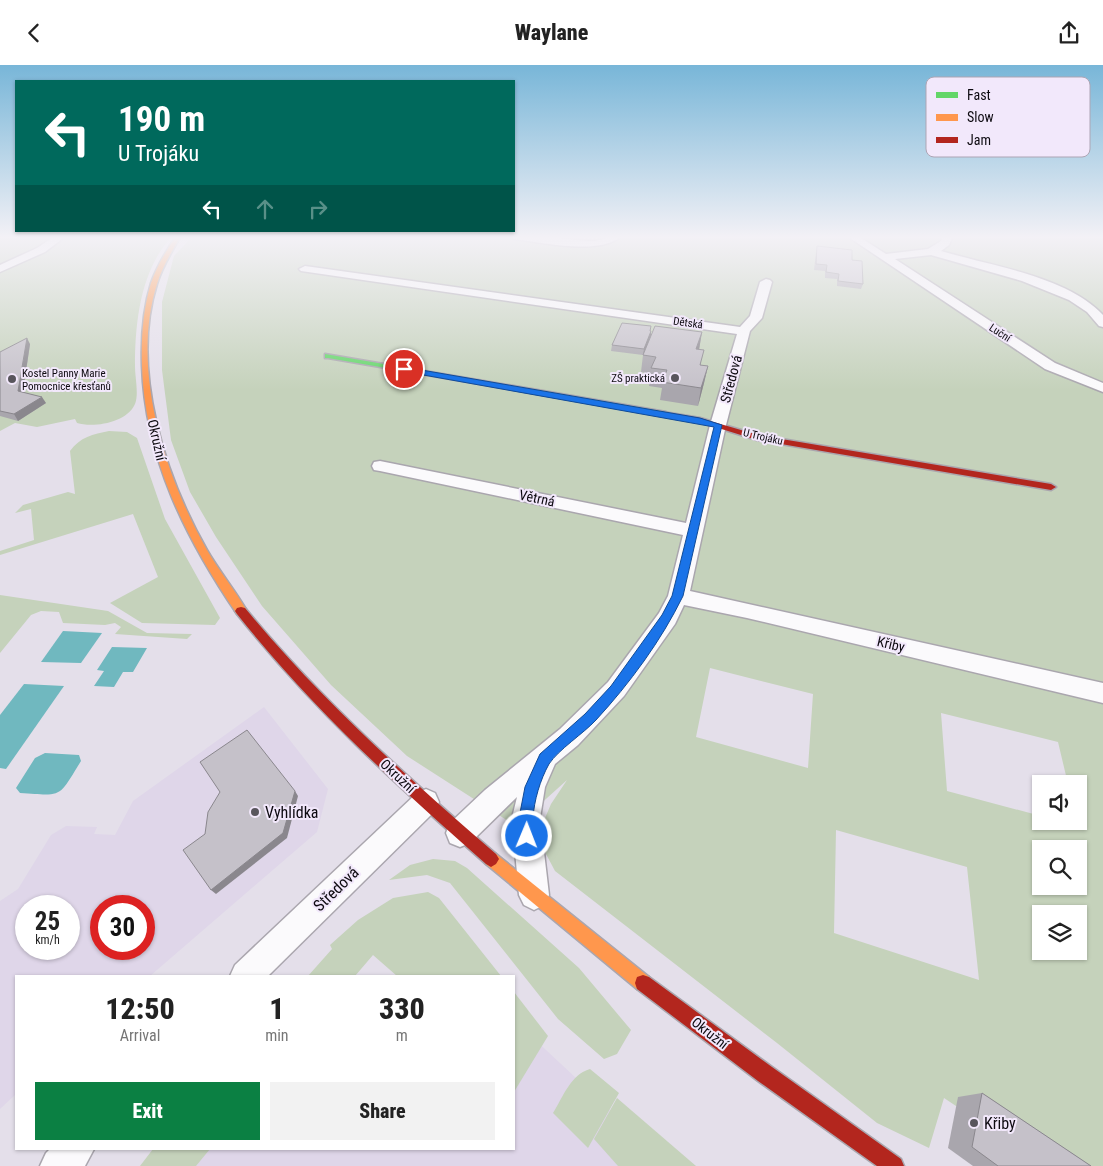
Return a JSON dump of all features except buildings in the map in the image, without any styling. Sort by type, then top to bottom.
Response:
[{"type":"street","name":"Okružní","points":[[154,287],[147,319],[145,365],[151,416],[163,465],[177,505],[200,548],[224,587],[250,620],[335,715],[460,833],[534,896],[760,1072],[894,1166]]},
{"type":"street","name":"Dětská","points":[[435,287],[744,331]]},
{"type":"street","name":"Středová","points":[[460,833],[494,799],[545,759],[589,718],[616,689],[667,618],[678,596],[718,425],[744,331],[748,324],[756,319],[765,287]]},
{"type":"street","name":"Luční","points":[[930,287],[1050,366],[1103,388]]},
{"type":"street","points":[[1048,287],[1069,294],[1093,310],[1103,323]]},
{"type":"street","name":"U Trojáku","points":[[328,356],[700,420],[757,437],[1051,487]]},
{"type":"street","name":"Větrná","points":[[380,466],[694,531]]},
{"type":"street","name":"Křiby","points":[[678,596],[747,610],[1103,693]]},
{"type":"street","name":"Středová","points":[[534,896],[526,818],[532,787],[545,759]]},
{"type":"street","name":"Středová","points":[[247,975],[426,802]]},
{"type":"street","points":[[59,1166],[75,1150]]},
{"type":"shaded area","points":[[264,707],[328,789],[317,832],[151,975],[15,975],[15,1095],[0,1109],[0,901],[18,889],[51,835],[66,826],[97,827],[94,834],[115,835],[133,801]]},
{"type":"shaded area","points":[[515,1021],[670,1166],[164,1166],[178,1150],[515,1150]]},
{"type":"green space","points":[[0,287],[145,287],[136,331],[136,400],[131,410],[125,416],[109,423],[92,425],[77,423],[75,419],[37,427],[15,423],[0,431]]},
{"type":"green space","points":[[166,287],[1103,287],[1103,1166],[1046,1166],[944,1098],[929,1148],[877,1123],[555,871],[537,837],[551,804],[567,780],[516,826],[407,756],[331,685],[262,606],[216,537],[190,492],[171,440],[162,370],[162,302]],"holes":[[[710,668],[813,694],[808,768],[696,737]],[[941,713],[1058,742],[1066,775],[1087,775],[1087,830],[1032,830],[1032,814],[947,791]],[[836,830],[967,867],[979,980],[834,933]]]},
{"type":"green space","points":[[109,431],[127,432],[137,438],[165,519],[220,618],[215,625],[142,623],[110,603],[158,577],[133,514],[0,555],[0,551],[34,540],[31,509],[15,513],[23,505],[68,492],[75,494],[70,451],[78,442],[87,437]]},
{"type":"green space","points":[[0,595],[108,611],[147,633],[192,634],[187,639],[115,634],[121,627],[115,623],[105,625],[63,623],[59,612],[41,611],[31,615],[0,653]]},
{"type":"green space","points":[[433,859],[455,861],[467,868],[579,968],[631,1030],[617,1054],[604,1059],[558,1019],[450,883],[427,875],[389,880],[410,865]]},
{"type":"green space","points":[[428,892],[439,898],[500,975],[396,975],[373,955],[356,975],[309,975],[332,949],[330,945],[358,920],[393,898]]},
{"type":"green space","points":[[515,993],[548,1036],[515,1090]]},
{"type":"green space","points":[[590,1069],[619,1093],[588,1148],[553,1113],[573,1081],[583,1072]]},
{"type":"green space","points":[[617,1098],[696,1166],[618,1166],[594,1139]]},
{"type":"green space","points":[[152,1150],[209,1150],[196,1166],[140,1166]]},
{"type":"water","points":[[63,631],[102,633],[81,663],[41,662]]},
{"type":"water","points":[[112,647],[147,648],[133,672],[123,672],[114,687],[94,686],[104,671],[97,670]]},
{"type":"water","points":[[24,684],[64,686],[6,769],[0,768],[0,715]]},
{"type":"water","points":[[45,753],[79,755],[81,761],[68,782],[58,792],[53,794],[20,793],[16,788],[35,758]]},
{"type":"traffic: fast","points":[[328,356],[666,414]]},
{"type":"traffic: slow","points":[[153,287],[145,351],[147,387],[160,455],[186,521],[221,582],[241,611]]},
{"type":"traffic: slow","points":[[491,859],[643,983]]},
{"type":"traffic: jam","points":[[666,414],[700,420],[757,437],[1051,487]]},
{"type":"traffic: jam","points":[[241,611],[328,710],[392,771],[491,859]]},
{"type":"traffic: jam","points":[[643,983],[765,1074],[894,1166]]},
{"type":"place","name":"ZŠ praktická","points":[[675,378]]},
{"type":"place","name":"Kostel Panny Marie Pomocnice křesťanů","points":[[12,379]]},
{"type":"place","name":"Vyhlídka","points":[[255,812]]},
{"type":"place","name":"Křiby","points":[[974,1123]]},
{"type":"route","points":[[404,369],[700,420],[718,425],[678,596],[667,618],[616,689],[589,718],[545,759],[532,787],[526,818],[527,836]]}]
